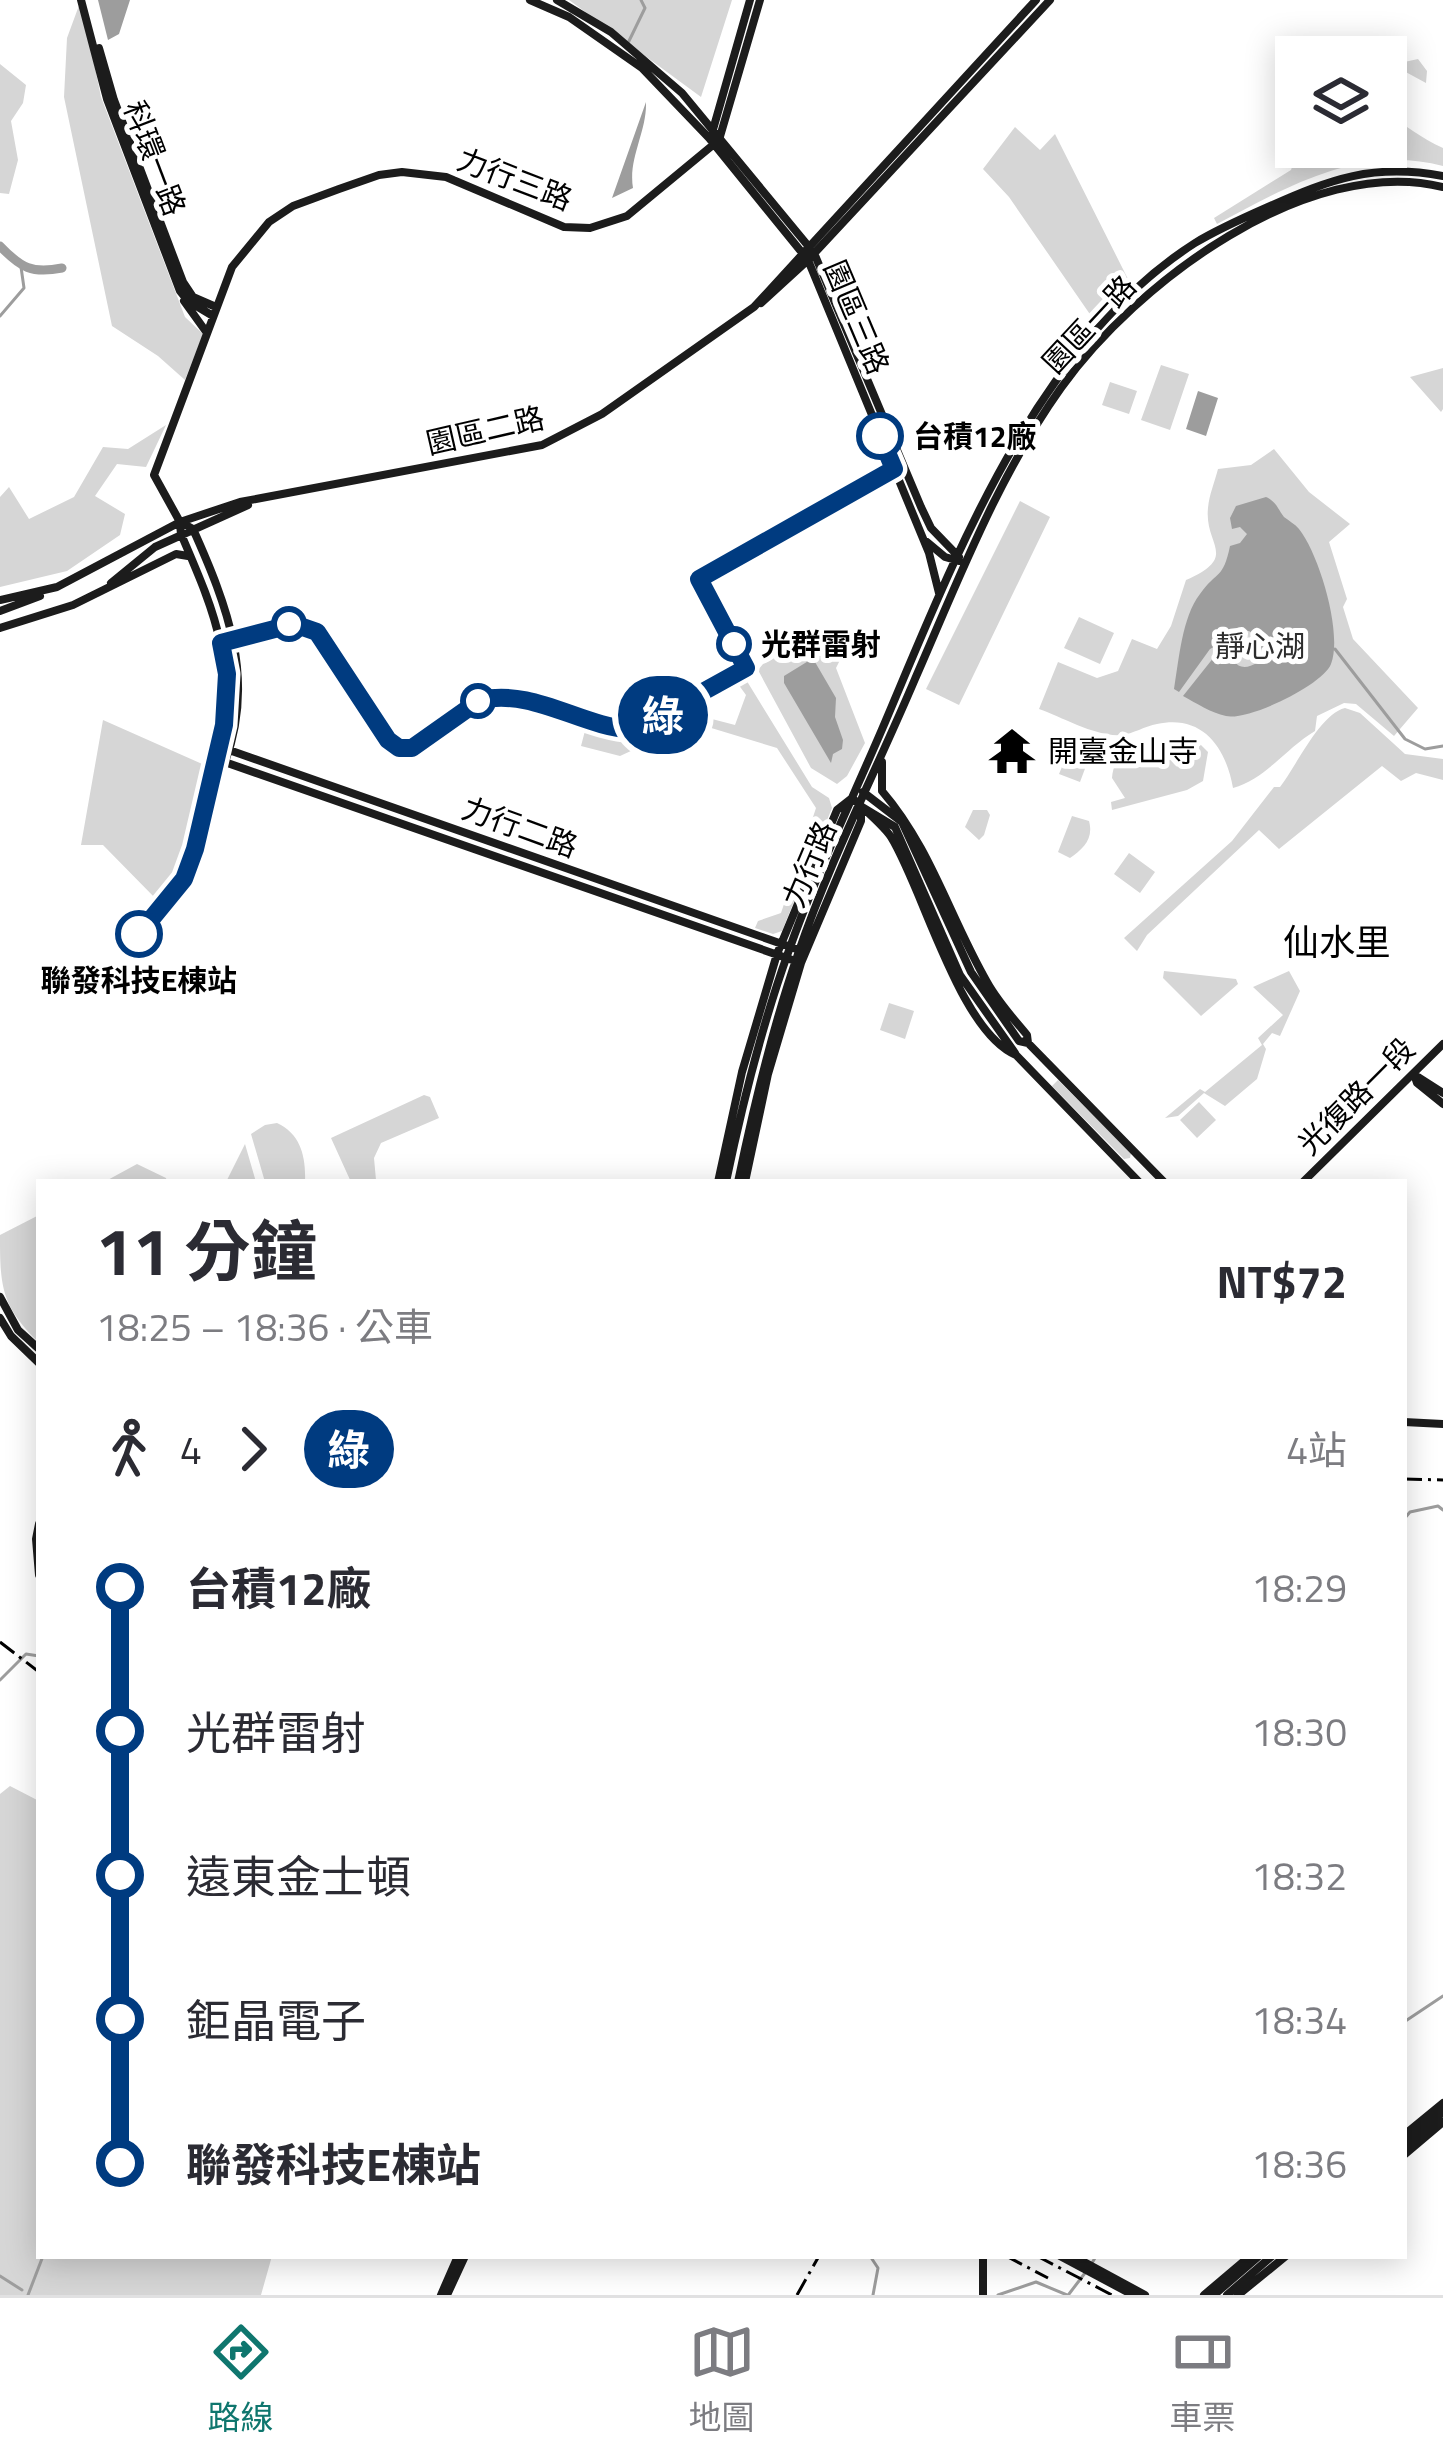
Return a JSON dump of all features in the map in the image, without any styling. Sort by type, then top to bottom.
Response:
[{"type":"street","name":"科環一路","points":[[84,0],[107,99],[182,294],[207,333]]},
{"type":"street","name":"科環一路","points":[[84,0],[114,100],[178,269],[193,297],[214,311]]},
{"type":"street","points":[[530,0],[572,13]]},
{"type":"street","points":[[557,0],[647,60],[714,137]]},
{"type":"street","points":[[714,137],[715,118],[750,0]]},
{"type":"street","points":[[714,137],[760,0]]},
{"type":"street","name":"園區二路","points":[[0,600],[58,587],[180,522],[261,499],[511,452],[563,437],[602,415],[771,298],[1036,0]]},
{"type":"street","name":"園區二路","points":[[809,254],[1050,0]]},
{"type":"street","points":[[680,97],[714,137]]},
{"type":"street","points":[[702,119],[710,122],[715,118]]},
{"type":"street","name":"力行三路","points":[[221,761],[227,674],[217,619],[180,522],[154,475],[237,257],[269,222],[293,206],[379,175],[414,172],[446,177],[551,225],[590,228],[627,216],[705,152],[714,137]]},
{"type":"street","name":"園區三路","points":[[714,137],[809,254],[931,528],[964,562]]},
{"type":"street","name":"園區一路","points":[[858,794],[939,595],[964,562],[977,517],[1018,440],[1062,372],[1125,303],[1184,251],[1215,231],[1354,173],[1396,169],[1443,176]]},
{"type":"street","name":"園區一路","points":[[858,794],[884,749],[964,562],[1012,468],[1058,392],[1104,337],[1164,281],[1213,246],[1288,206],[1353,186],[1409,181],[1443,187]]},
{"type":"street","name":"園區三路","points":[[809,254],[922,536],[939,595]]},
{"type":"street","points":[[182,294],[214,311]]},
{"type":"street","name":"園區二路","points":[[105,589],[132,563],[181,534],[261,499]]},
{"type":"street","points":[[931,528],[952,542],[977,517]]},
{"type":"street","points":[[180,522],[194,529],[235,639],[239,710],[230,750],[221,761]]},
{"type":"street","name":"園區三路","points":[[922,536],[964,562]]},
{"type":"street","points":[[0,628],[63,608],[176,554],[189,557],[195,568]]},
{"type":"street","points":[[0,610],[58,587],[63,608]]},
{"type":"street","name":"力行二路","points":[[219,748],[792,954]]},
{"type":"street","points":[[884,749],[882,791],[903,815],[986,982],[1028,1042],[1161,1179]]},
{"type":"street","name":"力行二路","points":[[221,761],[792,954]]},
{"type":"street","points":[[858,794],[903,815]]},
{"type":"street","points":[[858,794],[863,814],[886,829],[894,841],[952,974],[970,1003],[1006,1051],[1016,1055],[1136,1179]]},
{"type":"street","points":[[858,794],[902,822],[970,972],[1019,1041],[1028,1042]]},
{"type":"street","name":"力行路","points":[[742,1179],[792,954],[837,810],[858,794]]},
{"type":"street","points":[[863,814],[886,819],[902,839],[960,975],[1016,1055]]},
{"type":"street","name":"力行路","points":[[723,1179],[742,1072],[847,830],[863,814]]},
{"type":"street","name":"光復路一段","points":[[1306,1179],[1443,1044]]},
{"type":"street","points":[[1414,1074],[1443,1093]]},
{"type":"street","points":[[1414,1074],[1417,1083],[1443,1104]]},
{"type":"street","points":[[1129,1172],[1141,1159]]},
{"type":"street","points":[[0,1298],[18,1330],[36,1346]]},
{"type":"street","points":[[0,1318],[36,1360]]},
{"type":"street","points":[[1407,1422],[1443,1424]]},
{"type":"street","points":[[1407,2133],[1443,2103]]},
{"type":"street","points":[[1407,2142],[1443,2112]]},
{"type":"street","points":[[1407,2156],[1443,2126]]},
{"type":"street","points":[[444,2295],[460,2259]]},
{"type":"street","points":[[983,2259],[983,2295]]},
{"type":"street","points":[[1204,2295],[1246,2259]]},
{"type":"street","points":[[1214,2295],[1256,2259]]},
{"type":"street","points":[[1227,2295],[1269,2259]]},
{"type":"street","points":[[1238,2295],[1282,2259]]},
{"type":"street","points":[[1078,2261],[1145,2295]]},
{"type":"street","points":[[1109,2278],[1133,2295]]},
{"type":"green space","points":[[81,0],[101,97],[185,317],[203,334],[185,380],[112,326],[64,97],[67,38]]},
{"type":"green space","points":[[569,0],[732,0],[701,97]]},
{"type":"green space","points":[[1418,59],[1427,71],[1426,83],[1407,73],[1407,61]]},
{"type":"green space","points":[[0,64],[26,85],[23,103],[11,121],[18,160],[9,194],[0,193]]},
{"type":"green space","points":[[1015,127],[1040,150],[1055,134],[1132,287],[1096,323],[1009,197],[983,169]]},
{"type":"green space","points":[[1407,127],[1443,148],[1443,166],[1407,161]]},
{"type":"green space","points":[[1344,168],[1298,183],[1217,224],[1214,218],[1291,170]]},
{"type":"green space","points":[[1161,365],[1189,374],[1170,430],[1141,420]]},
{"type":"green space","points":[[1443,368],[1443,409],[1441,412],[1410,377]]},
{"type":"green space","points":[[1110,382],[1137,391],[1129,414],[1102,405]]},
{"type":"green space","points":[[166,425],[146,467],[117,464],[95,496],[125,514],[120,535],[67,571],[0,587],[0,497],[9,487],[29,519],[74,497],[103,447],[128,449]]},
{"type":"green space","name":"靜心湖","points":[[1274,449],[1309,492],[1350,524],[1329,542],[1347,599],[1343,607],[1353,639],[1418,708],[1394,736],[1356,704],[1344,703],[1317,716],[1315,731],[1256,777],[1233,788],[1218,748],[1210,737],[1187,724],[1157,724],[1111,735],[1039,709],[1058,662],[1097,678],[1118,671],[1132,639],[1157,649],[1171,626],[1186,580],[1216,557],[1208,508],[1218,469],[1251,465]]},
{"type":"green space","points":[[1020,501],[1050,517],[959,705],[926,689]]},
{"type":"green space","points":[[1079,617],[1114,633],[1100,664],[1064,648]]},
{"type":"green space","points":[[828,630],[843,654],[836,668],[865,743],[847,776],[837,784],[811,768],[758,670]]},
{"type":"green space","points":[[745,678],[812,787],[829,798],[832,808],[782,931],[773,934],[755,928],[758,921],[781,913],[816,808],[777,748],[708,727],[712,719],[735,725],[746,695],[738,684]]},
{"type":"green space","points":[[1345,708],[1360,713],[1405,754],[1443,759],[1443,780],[1416,773],[1401,781],[1382,766],[1279,849],[1259,830],[1147,935],[1137,951],[1124,938],[1232,841],[1274,787],[1280,787],[1318,730]]},
{"type":"green space","points":[[674,716],[679,721],[668,728],[670,733],[620,756],[581,746],[586,727],[634,739]]},
{"type":"green space","points":[[103,720],[209,767],[178,873],[157,900],[103,845],[81,845]]},
{"type":"green space","points":[[1182,736],[1195,739],[1208,752],[1203,781],[1187,790],[1112,810],[1111,802],[1125,798],[1112,778],[1120,758],[1137,746]]},
{"type":"green space","points":[[1069,750],[1089,758],[1080,782],[1059,774]]},
{"type":"green space","points":[[973,810],[987,810],[990,815],[979,840],[965,827]]},
{"type":"green space","points":[[1072,816],[1089,821],[1090,833],[1070,858],[1058,852]]},
{"type":"green space","points":[[1129,853],[1155,872],[1140,893],[1114,874]]},
{"type":"green space","points":[[1164,971],[1236,979],[1238,984],[1201,1016],[1163,978]]},
{"type":"green space","points":[[1289,971],[1300,991],[1280,1036],[1272,1033],[1263,1044],[1266,1049],[1257,1079],[1225,1106],[1204,1093],[1178,1116],[1165,1118],[1262,1045],[1258,1038],[1283,1015],[1253,987]]},
{"type":"green space","points":[[889,1003],[914,1011],[905,1039],[880,1030]]},
{"type":"green space","points":[[1058,1080],[1131,1153],[1130,1158],[1124,1159],[1052,1086]]},
{"type":"green space","points":[[424,1095],[430,1097],[439,1118],[381,1143],[374,1158],[376,1179],[350,1179],[331,1138]]},
{"type":"green space","points":[[1199,1102],[1216,1120],[1197,1138],[1180,1120]]},
{"type":"green space","points":[[277,1123],[292,1133],[300,1147],[305,1179],[264,1179],[251,1134]]},
{"type":"green space","points":[[245,1144],[255,1179],[228,1179]]},
{"type":"green space","points":[[137,1164],[166,1179],[110,1179]]},
{"type":"green space","points":[[36,1217],[36,1339],[5,1294],[0,1235]]},
{"type":"green space","points":[[10,1786],[36,1799],[36,2259],[271,2259],[261,2295],[0,2295],[0,1794]]},
{"type":"shaded area","points":[[98,0],[130,0],[119,34],[108,40]]},
{"type":"shaded area","points":[[646,102],[633,188],[612,198]]},
{"type":"shaded area","points":[[1198,391],[1218,398],[1206,436],[1186,429]]},
{"type":"shaded area","name":"靜心湖","points":[[1266,497],[1299,529],[1314,556],[1327,594],[1334,650],[1325,672],[1300,691],[1251,713],[1226,716],[1183,696],[1222,647],[1230,645],[1241,667],[1258,662],[1258,638],[1250,631],[1237,630],[1210,649],[1179,692],[1174,689],[1180,652],[1194,603],[1222,570],[1230,546],[1247,534],[1240,527],[1232,529],[1230,518],[1236,506]]},
{"type":"shaded area","points":[[810,660],[836,698],[835,717],[843,740],[831,763],[784,683],[784,676]]},
{"type":"waterway","points":[[628,43],[645,8],[641,0]]},
{"type":"waterway","points":[[0,246],[28,268],[62,268]]},
{"type":"waterway","points":[[0,316],[24,288],[21,267]]},
{"type":"waterway","points":[[1335,649],[1405,739],[1425,749],[1443,746]]},
{"type":"waterway","points":[[1407,1516],[1438,1506],[1443,1510]]},
{"type":"waterway","points":[[0,1680],[26,1654],[36,1656]]},
{"type":"waterway","points":[[1407,2020],[1443,1996]]},
{"type":"waterway","points":[[28,2295],[42,2259]]},
{"type":"waterway","points":[[872,2259],[878,2268],[873,2295]]},
{"type":"waterway","points":[[1091,2265],[1094,2259]]},
{"type":"waterway","points":[[1069,2294],[1085,2273]]},
{"type":"waterway","points":[[0,2276],[22,2290]]},
{"type":"waterway","points":[[998,2295],[1036,2282],[1067,2295]]},
{"type":"railway","points":[[1407,1479],[1443,1480]]},
{"type":"railway","points":[[0,1642],[36,1670]]},
{"type":"railway","points":[[797,2295],[817,2259]]},
{"type":"railway","points":[[1012,2259],[1048,2278]]},
{"type":"railway","points":[[1043,2259],[1112,2295]]},
{"type":"bus line","name":"綠","points":[[139,934],[184,879],[195,849],[224,725],[227,674],[221,643],[294,624],[317,632],[388,740],[399,748],[412,748],[480,700],[493,697],[524,698],[634,730],[746,668],[699,579],[894,469],[880,436]]},
{"type":"place","name":"台積12廠","points":[[880,436]]},
{"type":"place","name":"光群雷射","points":[[734,644]]},
{"type":"place","name":"開臺金山寺","points":[[1012,751]]},
{"type":"place","name":"聯發科技E棟站","points":[[139,934]]},
{"type":"district","name":"仙水里","points":[[1337,941]]}]
